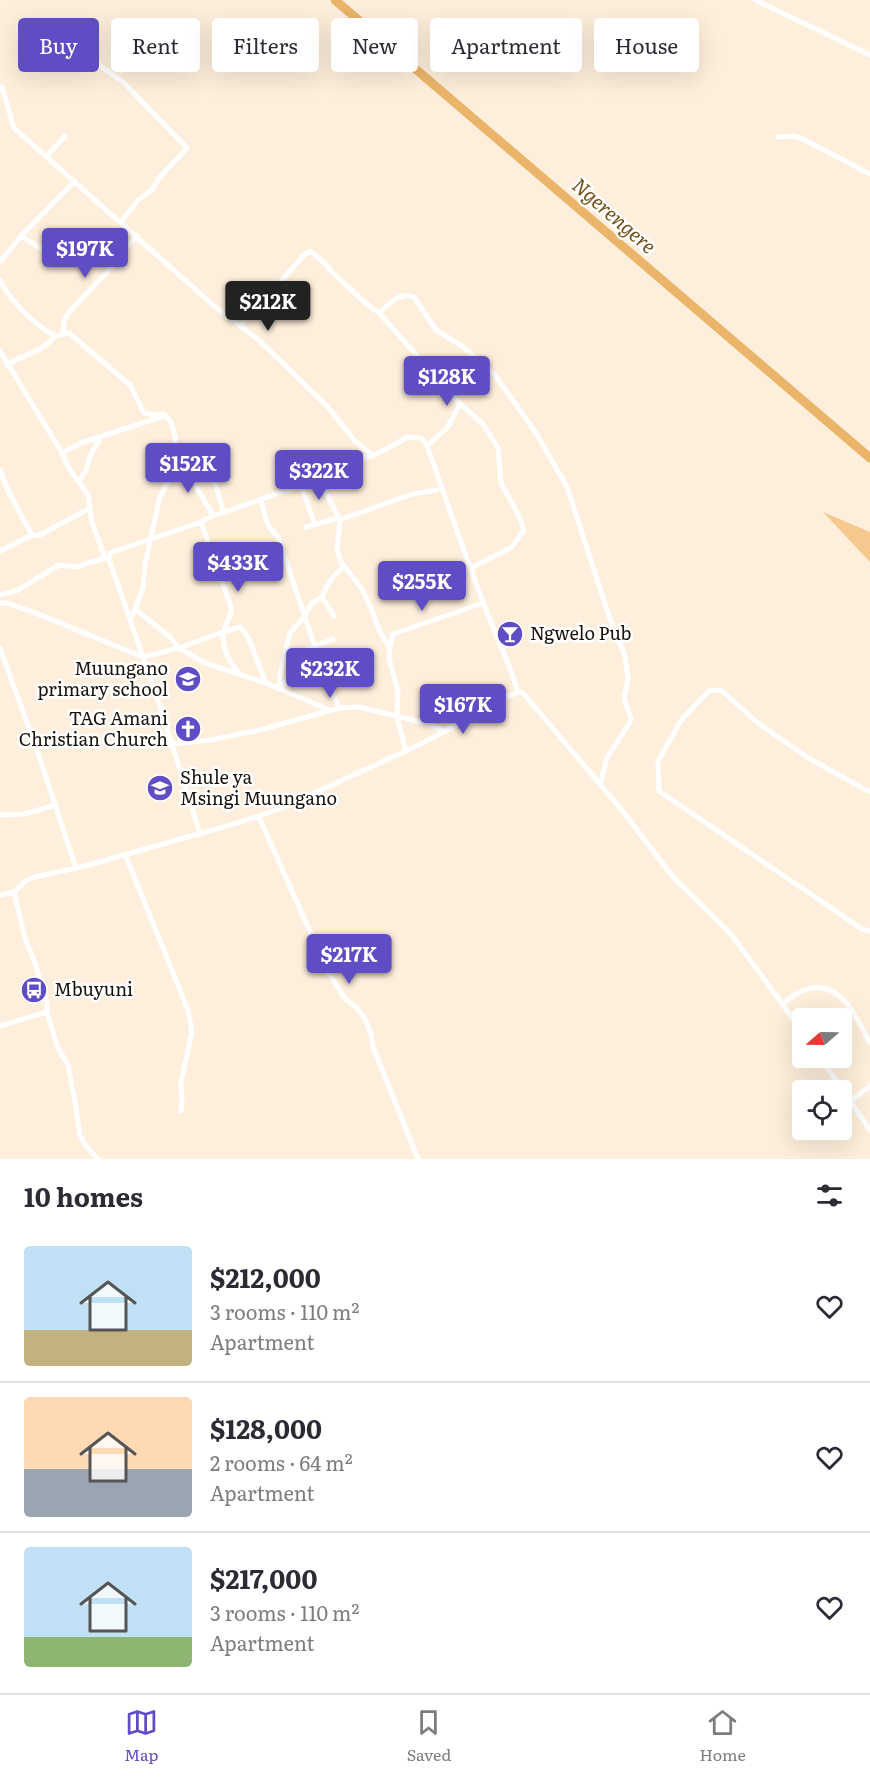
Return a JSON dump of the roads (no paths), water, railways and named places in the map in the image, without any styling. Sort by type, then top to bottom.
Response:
[{"type":"street","points":[[755,0],[870,55]]},
{"type":"street","points":[[99,65],[123,82],[187,148],[159,178],[152,190],[138,200],[121,222]]},
{"type":"street","points":[[0,88],[2,87],[14,128],[213,305],[261,342],[303,381],[355,441],[372,456]]},
{"type":"street","points":[[47,156],[65,136]]},
{"type":"street","points":[[778,137],[801,138],[870,174]]},
{"type":"street","points":[[0,262],[21,236],[75,181]]},
{"type":"street","points":[[21,236],[46,252]]},
{"type":"street","points":[[63,334],[64,320],[70,311],[111,268],[120,254],[137,236]]},
{"type":"street","points":[[240,326],[254,308],[310,251],[379,313],[460,404],[483,424],[498,448],[501,483],[524,530],[512,546],[471,568]]},
{"type":"street","points":[[0,280],[17,305],[46,332],[55,336],[69,333],[130,385],[144,413],[164,414],[171,422],[175,436],[177,464],[160,497],[145,564],[143,588],[130,619]]},
{"type":"street","points":[[379,313],[393,300],[408,295],[414,297],[436,330],[462,346],[495,375],[536,433],[567,487],[609,616],[625,656],[628,679],[624,699],[631,718],[630,722],[607,758],[600,785]]},
{"type":"street","points":[[8,364],[48,345],[55,336]]},
{"type":"street","points":[[0,351],[62,453],[68,467],[88,495],[92,522],[130,619],[200,834]]},
{"type":"street","points":[[427,446],[447,428],[460,404]]},
{"type":"street","points":[[62,453],[81,443],[165,416]]},
{"type":"street","points":[[79,481],[101,437]]},
{"type":"street","points":[[0,595],[18,590],[59,565],[80,566],[107,558],[110,553],[319,479],[372,456],[408,437],[421,438],[427,446],[483,603],[518,692]]},
{"type":"street","points":[[183,470],[194,458]]},
{"type":"street","points":[[177,464],[201,492],[213,516]]},
{"type":"street","points":[[0,470],[8,491],[32,535]]},
{"type":"street","points":[[209,470],[224,513]]},
{"type":"street","points":[[319,479],[338,520],[337,550],[344,567],[362,589],[380,632],[390,648]]},
{"type":"street","points":[[301,485],[315,525]]},
{"type":"street","points":[[306,527],[338,520],[412,494],[437,490]]},
{"type":"street","points":[[261,500],[266,520],[278,537],[314,646],[339,708]]},
{"type":"street","points":[[0,551],[32,535],[38,536],[90,508]]},
{"type":"street","points":[[201,522],[231,607],[232,614],[223,632],[229,659],[239,673]]},
{"type":"street","points":[[279,689],[290,633],[312,603],[322,597],[326,588],[344,567]]},
{"type":"street","points":[[322,597],[334,616]]},
{"type":"street","points":[[0,603],[33,612],[143,657],[179,648],[240,627],[248,637],[266,682]]},
{"type":"street","points":[[406,752],[397,717],[398,692],[389,658],[393,634],[483,603]]},
{"type":"street","points":[[135,609],[170,637],[179,648],[205,663],[266,682],[330,711]]},
{"type":"street","points":[[279,689],[295,674],[308,649],[333,639]]},
{"type":"street","points":[[0,648],[76,868]]},
{"type":"street","points":[[870,792],[810,759],[759,724],[721,690],[709,691],[682,719],[658,761],[659,791],[750,854],[870,931]]},
{"type":"street","points":[[0,896],[14,892],[30,878],[76,868],[200,834],[282,808],[406,752],[488,708],[502,698],[518,692],[523,693],[530,700],[673,877],[731,934],[792,1018]]},
{"type":"street","points":[[171,744],[211,740],[260,730],[339,708],[359,707],[429,724],[444,732]]},
{"type":"street","points":[[0,816],[24,814],[56,805]]},
{"type":"street","points":[[259,817],[328,972],[346,1000],[356,1007],[365,1019],[373,1047],[418,1159]]},
{"type":"street","points":[[125,854],[188,1010],[192,1032],[181,1082],[181,1111]]},
{"type":"street","points":[[14,892],[25,938],[47,1003],[47,1012],[57,1046],[68,1065],[80,1136],[98,1159]]},
{"type":"street","points":[[782,1004],[811,988],[830,990],[842,998],[870,1043]]},
{"type":"street","points":[[0,1026],[47,1012]]},
{"type":"street","points":[[852,1100],[870,1086]]},
{"type":"street","points":[[852,1103],[870,1130]]},
{"type":"waterway","name":"Ngerengere","points":[[335,0],[870,458]]},
{"type":"place","name":"Ngwelo Pub","points":[[510,634]]},
{"type":"place","name":"Muungano primary school","points":[[188,679]]},
{"type":"place","name":"TAG Amani Christian Church","points":[[188,729]]},
{"type":"place","name":"Shule ya Msingi Muungano","points":[[160,788]]},
{"type":"place","name":"Mbuyuni","points":[[34,990]]}]
